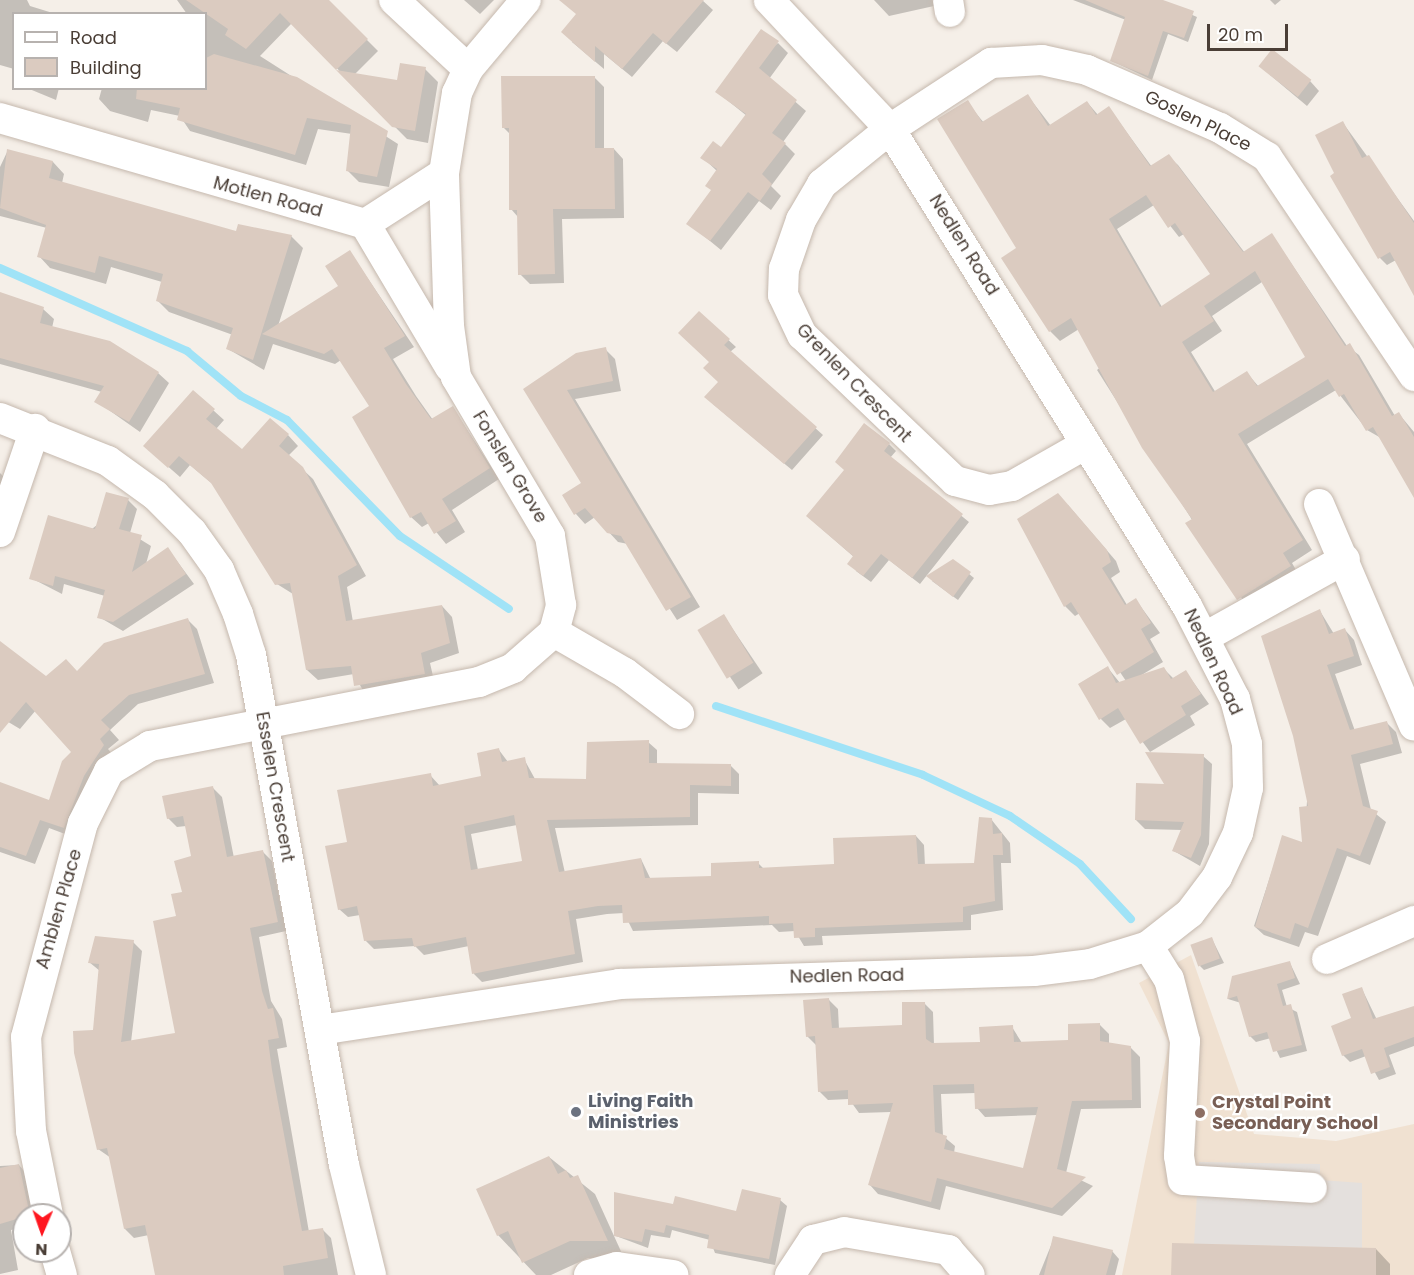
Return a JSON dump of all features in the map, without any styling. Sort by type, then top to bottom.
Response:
[{"type":"street","points":[[394,0],[468,69]]},
{"type":"street","name":"Fonslen Grove","points":[[526,0],[468,69],[457,93],[444,172],[456,377],[550,536],[561,605],[554,632]]},
{"type":"street","name":"Nedlen Road","points":[[320,1030],[598,986],[1034,971],[1090,964],[1148,946],[1190,913],[1217,877],[1238,832],[1248,788],[1247,744],[1235,699],[1204,638],[890,129],[786,6]]},
{"type":"street","name":"Goslen Place","points":[[890,129],[969,75],[1014,60],[1088,70],[1220,128],[1268,157],[1414,376]]},
{"type":"street","name":"Motlen Road","points":[[0,118],[365,224]]},
{"type":"street","name":"Grenlen Crescent","points":[[890,129],[811,199],[784,269],[783,295],[790,316],[802,335],[955,482],[989,490],[1012,486],[1086,444]]},
{"type":"street","points":[[444,172],[365,224],[456,377]]},
{"type":"street","name":"Esselen Crescent","points":[[0,418],[34,429],[108,461],[155,495],[192,532],[219,570],[238,614],[263,723],[344,1165],[371,1275]]},
{"type":"street","points":[[0,532],[34,429]]},
{"type":"street","points":[[1319,504],[1345,559],[1414,726]]},
{"type":"street","points":[[1204,638],[1345,559]]},
{"type":"street","points":[[263,723],[479,682],[513,669],[554,632],[679,714]]},
{"type":"street","name":"Amblen Place","points":[[46,1203],[31,1131],[26,1037],[96,790],[109,771],[150,746],[263,723]]},
{"type":"street","points":[[1327,959],[1414,921]]},
{"type":"street","points":[[1148,946],[1168,979],[1185,1041],[1179,1156],[1183,1180],[1312,1188]]},
{"type":"street","points":[[790,1275],[813,1240],[844,1232],[948,1250],[964,1262],[970,1275]]},
{"type":"street","points":[[589,1275],[617,1267],[673,1275]]},
{"type":"shaded area","name":"Crystal Point Secondary School","points":[[1191,955],[1254,1134],[1336,1141],[1414,1124],[1414,1275],[1122,1275],[1169,1043],[1139,983]]},
{"type":"shaded area","points":[[1199,1162],[1320,1164],[1320,1180],[1362,1183],[1362,1248],[1194,1244]]},
{"type":"building","points":[[186,0],[329,0],[368,39],[336,70],[280,13],[246,49],[225,35],[228,29],[207,14],[207,12]]},
{"type":"building","points":[[559,0],[704,0],[666,44],[653,33],[622,69],[595,46],[595,62],[561,32],[576,14]]},
{"type":"building","points":[[1085,0],[1163,0],[1194,11],[1184,38],[1163,31],[1148,76],[1110,61],[1125,17]]},
{"type":"building","points":[[761,29],[779,41],[759,68],[797,100],[772,133],[786,143],[762,174],[772,184],[760,201],[748,192],[710,241],[686,224],[711,190],[705,186],[717,169],[700,158],[713,141],[721,147],[746,114],[715,92]]},
{"type":"building","points":[[1272,49],[1311,80],[1298,97],[1258,66]]},
{"type":"building","points":[[214,54],[297,77],[388,131],[377,177],[346,171],[351,125],[307,118],[295,155],[177,120],[180,108],[136,99],[137,90],[207,90],[207,58]]},
{"type":"building","points":[[400,63],[426,67],[415,131],[392,127],[336,70],[397,80]]},
{"type":"building","points":[[501,76],[595,76],[595,148],[614,148],[615,209],[553,209],[555,274],[518,275],[517,210],[509,210],[509,128],[502,128]]},
{"type":"building","points":[[1028,94],[1048,126],[1087,101],[1096,115],[1109,106],[1150,166],[1169,154],[1243,252],[1272,233],[1345,346],[1350,343],[1392,416],[1399,412],[1414,437],[1414,498],[1373,427],[1366,431],[1344,394],[1339,397],[1328,379],[1238,434],[1303,540],[1283,553],[1291,566],[1237,600],[1185,523],[1192,519],[1142,448],[1071,318],[1049,332],[1001,258],[1016,248],[937,119],[968,100],[982,122]],"holes":[[[1146,195],[1168,228],[1175,223],[1210,274],[1160,307],[1109,219]],[[1255,271],[1305,357],[1257,386],[1247,371],[1213,392],[1182,342],[1214,321],[1204,306]]]},
{"type":"building","points":[[1343,121],[1362,158],[1369,155],[1414,223],[1414,296],[1390,252],[1378,259],[1330,176],[1334,173],[1315,135]]},
{"type":"building","points":[[7,149],[53,161],[49,178],[236,231],[238,224],[292,235],[253,360],[226,349],[233,328],[156,301],[163,274],[99,256],[95,273],[37,257],[46,225],[0,208]]},
{"type":"building","points":[[350,250],[405,336],[384,348],[406,384],[431,419],[453,406],[490,468],[442,499],[456,521],[434,534],[421,512],[410,518],[352,417],[369,406],[332,349],[324,354],[262,334],[338,286],[325,266]]},
{"type":"building","points":[[0,292],[44,307],[40,323],[110,341],[159,372],[129,422],[94,402],[104,386],[0,358]]},
{"type":"building","points":[[699,311],[730,339],[724,345],[817,427],[784,464],[704,397],[718,382],[703,368],[709,362],[678,333]]},
{"type":"building","points":[[606,347],[613,381],[567,390],[691,597],[666,611],[621,536],[607,533],[585,508],[574,515],[562,495],[581,483],[523,389],[576,353]]},
{"type":"building","points":[[193,390],[215,409],[206,419],[242,449],[270,418],[289,434],[279,446],[303,467],[357,565],[338,576],[346,621],[442,605],[450,643],[421,653],[425,674],[354,686],[351,666],[306,670],[290,583],[275,585],[211,483],[179,456],[168,468],[143,446]]},
{"type":"building","points":[[864,423],[890,443],[884,451],[963,514],[912,578],[881,554],[863,576],[847,564],[853,556],[806,516],[844,470],[835,462]]},
{"type":"building","points":[[106,492],[129,498],[119,529],[142,535],[132,572],[168,547],[186,574],[113,622],[97,618],[105,590],[55,576],[53,586],[29,579],[48,515],[95,529]]},
{"type":"building","points":[[1058,493],[1107,550],[1111,562],[1102,568],[1125,605],[1136,598],[1151,623],[1141,629],[1154,652],[1117,675],[1071,602],[1064,607],[1017,519]]},
{"type":"building","points":[[953,559],[971,572],[953,597],[926,576]]},
{"type":"building","points":[[1320,609],[1329,634],[1345,628],[1354,656],[1327,665],[1350,730],[1387,721],[1393,744],[1351,755],[1363,806],[1378,811],[1360,856],[1337,848],[1308,928],[1295,923],[1290,939],[1255,927],[1282,835],[1302,842],[1299,807],[1308,806],[1293,736],[1261,636]]},
{"type":"building","points":[[724,614],[753,663],[727,679],[697,630]]},
{"type":"building","points":[[188,618],[205,674],[129,695],[101,720],[110,729],[100,739],[104,745],[84,776],[64,828],[40,820],[26,856],[0,847],[0,782],[49,800],[62,761],[71,752],[26,702],[0,733],[0,641],[46,676],[66,659],[77,671],[104,643]]},
{"type":"building","points":[[1108,666],[1116,683],[1164,667],[1171,679],[1186,670],[1201,694],[1181,706],[1186,715],[1140,744],[1118,708],[1099,720],[1078,684]]},
{"type":"building","points":[[649,740],[649,763],[731,764],[731,786],[690,785],[690,817],[547,820],[559,872],[641,858],[645,878],[711,876],[711,863],[759,861],[759,868],[834,864],[833,838],[916,835],[918,864],[974,863],[979,817],[992,818],[993,834],[1002,833],[1003,855],[993,855],[995,901],[963,907],[963,922],[815,928],[815,937],[794,938],[793,923],[769,924],[769,916],[623,923],[622,905],[598,906],[568,911],[575,954],[472,974],[466,937],[414,947],[412,938],[364,941],[357,906],[338,910],[325,846],[347,842],[337,790],[431,773],[433,786],[481,776],[477,753],[499,748],[502,762],[525,757],[529,778],[586,779],[587,742]],"holes":[[[514,815],[522,861],[471,870],[464,826]]]},
{"type":"building","points":[[1145,752],[1204,754],[1201,835],[1191,858],[1172,851],[1184,822],[1135,820],[1136,783],[1164,784]]},
{"type":"building","points":[[213,786],[227,857],[263,850],[278,922],[250,928],[262,991],[268,1009],[273,1008],[279,1038],[268,1040],[272,1070],[302,1231],[323,1228],[328,1258],[283,1266],[284,1275],[155,1275],[145,1225],[124,1229],[107,1148],[97,1150],[74,1053],[73,1031],[93,1030],[99,964],[88,963],[95,936],[134,940],[121,1042],[175,1033],[153,921],[176,916],[171,894],[182,892],[174,861],[191,856],[183,816],[167,819],[162,796]]},
{"type":"building","points":[[1212,937],[1220,959],[1198,966],[1190,945]]},
{"type":"building","points":[[1290,961],[1295,978],[1277,984],[1283,1006],[1291,1004],[1302,1045],[1273,1052],[1267,1032],[1249,1037],[1237,996],[1227,999],[1232,976]]},
{"type":"building","points":[[1362,987],[1373,1019],[1414,1006],[1414,1037],[1384,1048],[1390,1067],[1371,1074],[1362,1049],[1342,1056],[1331,1026],[1351,1018],[1342,994]]},
{"type":"building","points":[[829,998],[832,1028],[902,1025],[902,1002],[925,1002],[926,1039],[932,1043],[980,1042],[979,1027],[1013,1025],[1014,1042],[1068,1040],[1068,1024],[1100,1023],[1100,1041],[1131,1046],[1132,1100],[1072,1101],[1057,1169],[1086,1177],[1052,1208],[937,1178],[931,1202],[868,1185],[893,1103],[848,1105],[848,1090],[818,1092],[815,1036],[806,1037],[803,1000]],"holes":[[[974,1084],[975,1109],[1038,1107],[1023,1168],[944,1149],[947,1136],[935,1132],[933,1085]]]},
{"type":"building","points":[[549,1156],[558,1174],[566,1170],[570,1178],[578,1175],[608,1241],[570,1241],[522,1263],[508,1231],[497,1236],[476,1189]]},
{"type":"building","points":[[19,1164],[27,1203],[12,1203],[12,1220],[0,1224],[0,1168]]},
{"type":"building","points":[[742,1189],[781,1198],[769,1259],[707,1248],[709,1235],[666,1225],[664,1233],[645,1229],[642,1242],[614,1236],[614,1192],[673,1204],[675,1196],[736,1211]]},
{"type":"building","points":[[1053,1236],[1113,1250],[1106,1275],[1044,1275]]},
{"type":"building","points":[[1172,1243],[1376,1248],[1376,1275],[1171,1275]]},
{"type":"waterway","points":[[0,268],[187,351],[241,396],[287,420],[400,536],[509,609]]},
{"type":"waterway","points":[[716,706],[923,775],[1010,816],[1080,864],[1131,919]]},
{"type":"place","name":"Living Faith Ministries","points":[[576,1112]]},
{"type":"place","name":"Crystal Point Secondary School","points":[[1200,1113]]}]
